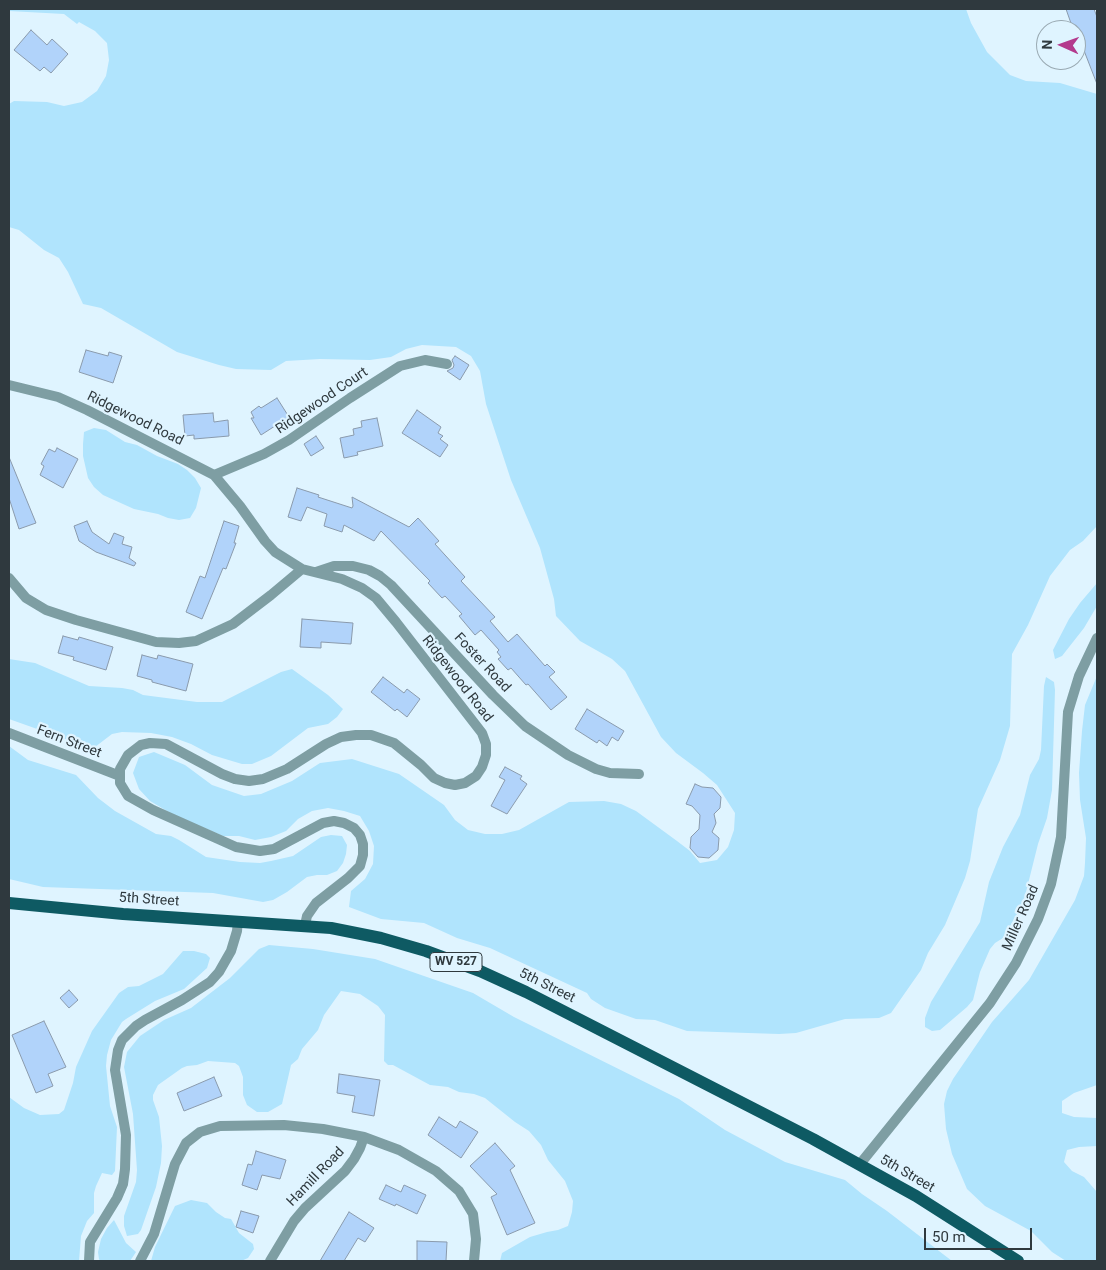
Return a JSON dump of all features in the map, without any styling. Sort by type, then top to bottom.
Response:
[{"type":"main road","name":"5th Street","points":[[9,903],[124,914],[304,925],[360,933],[402,944],[453,961],[550,1005],[860,1164],[925,1201],[1018,1261]]},
{"type":"street","name":"Ridgewood Court","points":[[214,475],[264,454],[289,440],[400,366],[425,360],[447,364]]},
{"type":"street","name":"Ridgewood Road","points":[[9,386],[58,397],[214,475],[240,506],[264,541],[289,561],[302,569],[342,579],[362,588],[376,598],[482,733],[486,744],[486,755],[482,767],[476,776],[465,783],[455,785],[434,778],[394,743],[371,735],[341,737],[326,744],[287,769],[263,779],[250,781],[235,779],[222,774],[166,744],[150,743],[141,745],[128,755],[120,769],[120,776]]},
{"type":"street","name":"Foster Road","points":[[315,572],[334,566],[353,566],[369,570],[380,576],[391,585],[493,695],[525,726],[568,755],[596,769],[618,774],[639,774]]},
{"type":"street","points":[[9,578],[26,598],[46,610],[156,642],[179,643],[196,641],[233,624],[272,595],[302,569]]},
{"type":"street","name":"Miller Road","points":[[860,1164],[990,1004],[1016,963],[1038,920],[1051,884],[1061,837],[1068,712],[1079,676],[1097,638]]},
{"type":"street","name":"Fern Street","points":[[9,733],[120,776]]},
{"type":"street","points":[[120,776],[123,790],[135,802],[236,847],[260,851],[274,849],[323,823],[334,821],[354,828],[360,835],[363,844],[360,866],[316,903],[304,925]]},
{"type":"street","points":[[89,1261],[90,1242],[117,1198],[123,1184],[126,1135],[115,1070],[118,1050],[122,1040],[145,1020],[210,982],[219,972],[231,951],[238,921]]},
{"type":"street","points":[[140,1261],[154,1234],[177,1158],[186,1143],[200,1132],[220,1126],[284,1125],[323,1129],[364,1137],[399,1150],[448,1180],[467,1202],[476,1226],[474,1261]]},
{"type":"street","name":"Hamill Road","points":[[270,1261],[294,1221],[305,1208],[345,1171],[354,1159],[364,1137]]},
{"type":"shaded area","points":[[9,9],[966,9],[971,23],[987,52],[1010,75],[1026,81],[1060,83],[1097,94],[1097,526],[1083,541],[1070,550],[1050,576],[1028,625],[1012,654],[1010,726],[1000,760],[978,809],[970,861],[965,878],[945,925],[928,953],[921,970],[891,1013],[879,1018],[845,1019],[796,1033],[779,1034],[687,1031],[655,1020],[636,1019],[605,1008],[591,999],[587,993],[490,948],[457,938],[424,923],[381,919],[349,907],[351,891],[365,879],[373,864],[374,846],[369,831],[360,816],[328,808],[312,811],[298,819],[286,831],[271,837],[255,840],[239,836],[223,836],[191,825],[150,801],[139,789],[133,773],[139,757],[154,752],[185,765],[212,785],[244,796],[261,794],[292,781],[320,763],[352,759],[399,774],[444,805],[455,820],[468,830],[485,834],[502,834],[519,830],[569,802],[604,801],[621,804],[636,811],[690,851],[700,863],[717,860],[728,847],[734,830],[735,813],[717,785],[676,753],[661,737],[625,671],[612,659],[580,641],[556,616],[554,599],[540,548],[511,480],[486,404],[480,371],[471,356],[456,347],[422,345],[406,349],[391,357],[370,360],[320,359],[286,361],[271,370],[236,369],[219,365],[177,352],[101,308],[83,304],[68,272],[59,258],[44,250],[19,230],[9,227],[9,104],[14,101],[47,102],[64,106],[82,102],[97,91],[106,76],[109,60],[107,43],[95,31],[79,22],[77,24],[64,14],[9,11]]},
{"type":"shaded area","points":[[94,428],[106,430],[125,442],[137,445],[187,470],[201,488],[196,508],[190,518],[179,520],[134,509],[103,495],[94,487],[88,478],[83,456],[83,444],[84,432]]},
{"type":"shaded area","points":[[1097,583],[1097,606],[1084,628],[1062,656],[1055,659],[1053,650],[1069,619]]},
{"type":"shaded area","points":[[9,659],[35,663],[89,686],[122,688],[133,690],[143,695],[197,702],[222,702],[281,672],[292,669],[328,695],[343,709],[328,724],[308,728],[271,756],[252,764],[242,764],[212,755],[172,737],[151,733],[122,732],[112,734],[95,747],[85,746],[9,719]]},
{"type":"shaded area","points":[[1097,676],[1097,1085],[1074,1093],[1062,1101],[1062,1113],[1074,1117],[1097,1118],[1097,1146],[1067,1150],[1064,1162],[1072,1171],[1084,1177],[1097,1192],[1097,1261],[1066,1261],[1052,1252],[1031,1231],[985,1206],[967,1189],[952,1154],[946,1129],[944,1104],[947,1091],[953,1079],[992,1022],[1029,980],[1075,900],[1084,876],[1086,838],[1080,800],[1079,773],[1085,705]]},
{"type":"shaded area","points":[[1046,677],[1054,682],[1055,690],[1052,790],[1047,818],[1038,844],[1023,904],[1003,938],[990,949],[980,972],[973,1000],[940,1030],[932,1031],[925,1027],[925,1018],[931,1002],[980,922],[989,882],[1003,847],[1020,815],[1030,775],[1039,759]]},
{"type":"shaded area","points":[[9,746],[28,760],[76,775],[98,798],[115,811],[156,834],[171,836],[179,840],[206,857],[260,863],[293,856],[321,837],[331,835],[342,836],[347,845],[343,863],[337,871],[327,875],[307,877],[273,900],[263,902],[213,893],[43,887],[9,879]]},
{"type":"shaded area","points":[[269,945],[313,949],[375,959],[473,993],[514,1017],[679,1099],[725,1130],[785,1162],[845,1180],[952,1261],[500,1261],[502,1253],[530,1237],[568,1226],[573,1201],[565,1181],[548,1160],[541,1145],[529,1131],[485,1098],[459,1092],[448,1087],[430,1085],[393,1065],[388,1065],[384,1061],[385,1015],[378,1006],[360,994],[341,991],[324,1015],[318,1030],[302,1049],[298,1059],[291,1065],[282,1104],[268,1112],[257,1112],[247,1105],[243,1095],[243,1077],[239,1066],[235,1063],[208,1061],[187,1066],[158,1085],[153,1095],[153,1100],[159,1117],[162,1146],[161,1163],[156,1187],[141,1230],[138,1234],[127,1236],[124,1216],[136,1182],[137,1170],[133,1114],[124,1067],[127,1052],[140,1036],[164,1020],[191,1008],[230,978],[259,949]]},
{"type":"shaded area","points":[[183,951],[206,954],[210,958],[207,968],[184,989],[155,1001],[122,1022],[111,1040],[106,1066],[110,1106],[117,1127],[115,1171],[112,1175],[102,1173],[96,1186],[94,1213],[87,1221],[81,1236],[79,1261],[9,1261],[9,1097],[24,1108],[40,1115],[59,1114],[64,1110],[76,1067],[92,1031],[119,993],[128,987],[139,986],[163,974]]},
{"type":"shaded area","points":[[191,1200],[207,1203],[225,1218],[231,1219],[239,1233],[253,1244],[254,1249],[248,1258],[241,1261],[151,1261],[155,1247],[175,1206]]},
{"type":"shaded area","points":[[114,1220],[126,1243],[136,1252],[130,1261],[100,1261],[99,1259],[98,1252],[101,1239]]},
{"type":"building","points":[[1066,9],[1094,9],[1097,17],[1097,84],[1086,56],[1086,20],[1070,20]]},
{"type":"building","points":[[31,30],[47,45],[52,39],[68,54],[51,73],[44,67],[40,71],[14,50]]},
{"type":"building","points":[[86,350],[108,356],[109,352],[122,356],[113,383],[79,372]]},
{"type":"building","points":[[455,356],[469,365],[460,380],[447,371],[453,368],[452,360]]},
{"type":"building","points":[[277,398],[289,417],[261,435],[251,418],[254,418],[251,412]]},
{"type":"building","points":[[417,410],[441,427],[438,433],[443,436],[440,439],[448,445],[440,457],[402,433]]},
{"type":"building","points":[[213,413],[214,422],[228,420],[229,436],[194,439],[194,435],[185,436],[183,415]]},
{"type":"building","points":[[377,418],[383,446],[357,452],[358,455],[344,458],[340,438],[354,435],[353,429],[362,427],[361,421]]},
{"type":"building","points":[[316,436],[324,448],[311,456],[304,444]]},
{"type":"building","points":[[57,448],[78,459],[63,488],[40,475],[44,466],[41,464],[49,449],[55,452]]},
{"type":"building","points":[[9,457],[36,523],[19,529],[9,498]]},
{"type":"building","points":[[297,488],[352,508],[352,497],[409,527],[418,518],[439,541],[435,544],[465,577],[461,581],[495,617],[490,621],[508,642],[517,634],[545,666],[547,664],[555,672],[549,677],[567,697],[551,710],[528,684],[526,685],[511,668],[508,670],[498,659],[501,657],[497,652],[499,650],[481,630],[475,635],[459,616],[462,614],[445,596],[442,598],[428,583],[430,581],[381,531],[374,541],[344,525],[342,532],[324,526],[327,514],[307,507],[301,521],[288,517]]},
{"type":"building","points":[[87,521],[92,532],[109,544],[114,533],[124,537],[122,544],[132,547],[129,558],[136,563],[134,566],[96,552],[79,541],[74,526]]},
{"type":"building","points":[[224,521],[239,526],[234,543],[236,543],[226,569],[223,568],[202,619],[186,612],[200,576],[205,578]]},
{"type":"building","points":[[302,619],[353,623],[351,644],[321,642],[321,648],[300,647]]},
{"type":"building","points":[[63,636],[78,640],[79,637],[113,647],[106,670],[73,660],[74,657],[58,653]]},
{"type":"building","points":[[142,655],[157,659],[158,655],[193,664],[186,691],[137,676]]},
{"type":"building","points":[[383,677],[404,693],[407,689],[420,699],[407,717],[397,709],[395,711],[371,692]]},
{"type":"building","points":[[587,709],[624,731],[618,741],[612,737],[607,746],[599,740],[597,743],[575,729]]},
{"type":"building","points":[[505,767],[522,776],[520,779],[527,784],[507,814],[491,806],[505,780],[499,777]]},
{"type":"building","points":[[695,784],[713,788],[721,797],[720,808],[714,814],[716,823],[712,832],[719,838],[718,850],[709,858],[698,857],[690,848],[691,837],[699,829],[700,815],[692,806],[686,804]]},
{"type":"building","points":[[69,990],[78,1000],[69,1008],[60,998]]},
{"type":"building","points":[[44,1021],[66,1067],[48,1074],[53,1086],[36,1093],[12,1035]]},
{"type":"building","points":[[339,1074],[380,1080],[374,1116],[352,1112],[355,1096],[337,1093]]},
{"type":"building","points":[[214,1077],[222,1096],[184,1111],[177,1093]]},
{"type":"building","points":[[439,1117],[456,1128],[460,1121],[478,1132],[461,1158],[428,1135]]},
{"type":"building","points":[[495,1143],[515,1166],[510,1170],[535,1223],[507,1235],[491,1197],[497,1194],[470,1166]]},
{"type":"building","points":[[256,1151],[286,1160],[280,1179],[262,1175],[257,1190],[242,1185],[248,1164],[252,1165]]},
{"type":"building","points":[[386,1185],[401,1192],[404,1185],[426,1195],[417,1214],[396,1204],[395,1206],[379,1199]]},
{"type":"building","points":[[241,1211],[259,1216],[253,1233],[236,1227]]},
{"type":"building","points":[[349,1212],[374,1228],[365,1242],[358,1238],[344,1261],[320,1261]]},
{"type":"building","points":[[417,1241],[447,1242],[446,1261],[417,1261]]}]
